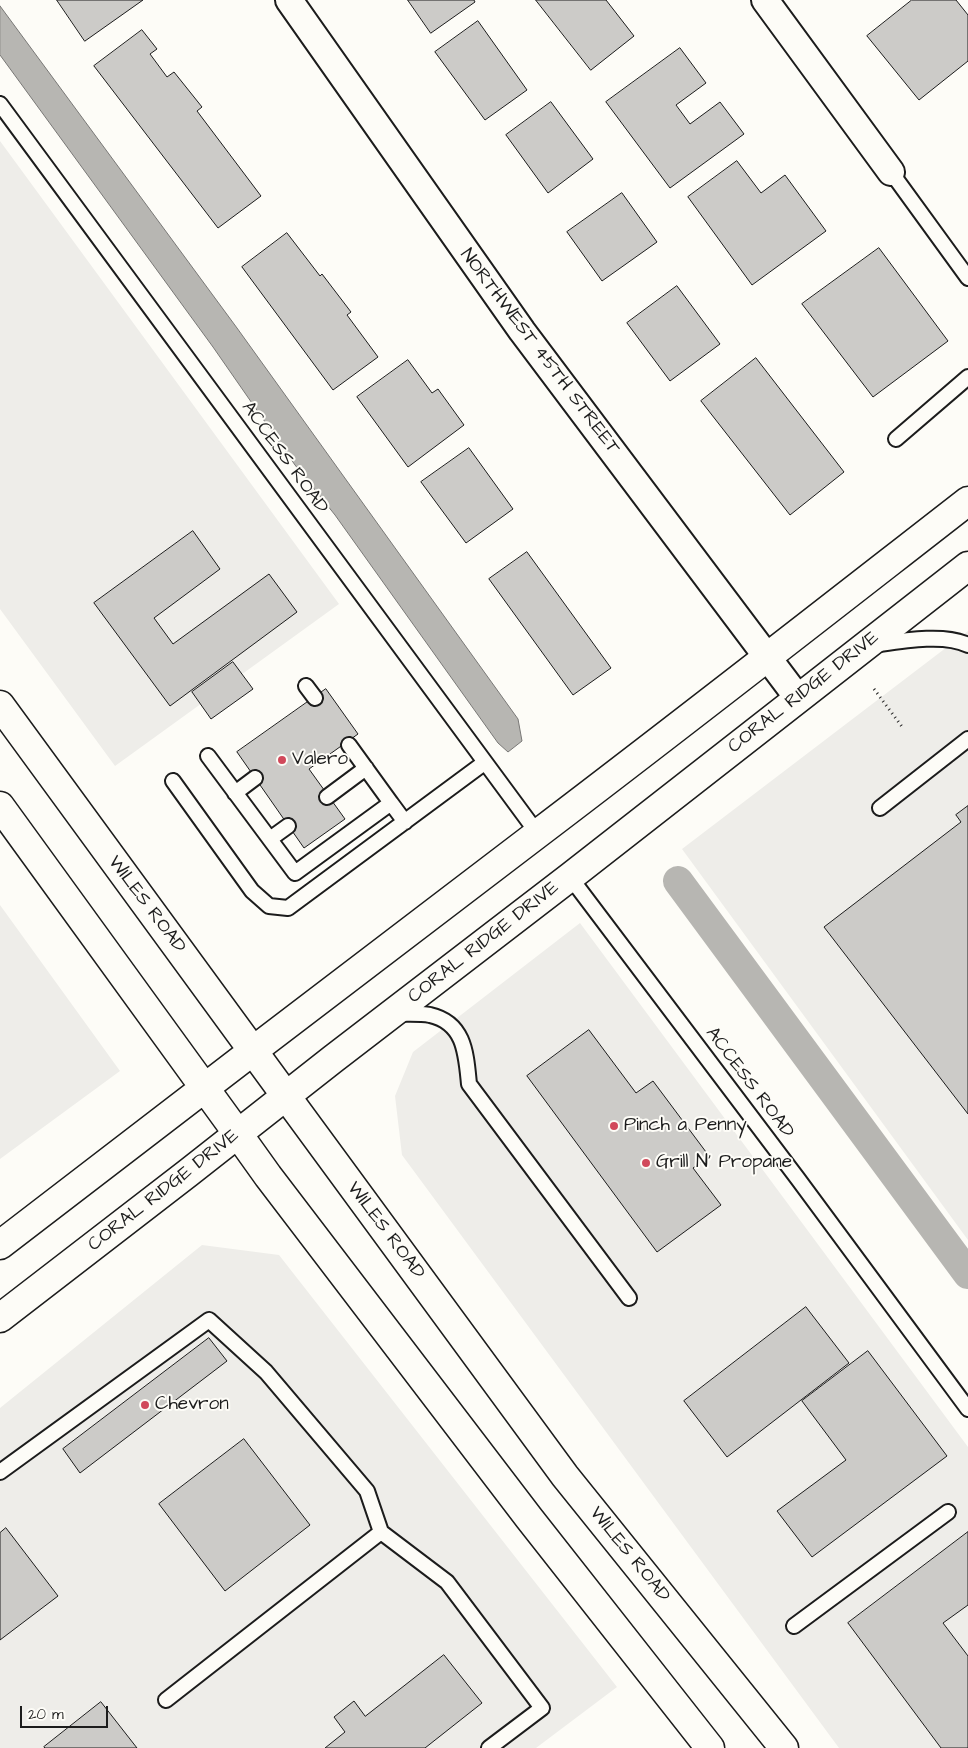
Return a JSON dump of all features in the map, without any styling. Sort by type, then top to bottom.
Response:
[{"type":"main road","points":[[0,1245],[538,834],[968,501]]},
{"type":"main road","name":"CORAL RIDGE DRIVE","points":[[0,1318],[968,566]]},
{"type":"main road","name":"WILES ROAD","points":[[0,704],[96,838],[254,1050],[565,1476],[784,1748]]},
{"type":"main road","points":[[0,806],[268,1176],[529,1518],[710,1748]]},
{"type":"street","name":"NORTHWEST 45TH STREET","points":[[289,0],[522,331],[798,698]]},
{"type":"street","points":[[765,0],[891,172]]},
{"type":"lane","name":"ACCESS ROAD","points":[[0,104],[538,834]]},
{"type":"lane","points":[[891,172],[968,278]]},
{"type":"lane","points":[[896,439],[968,377]]},
{"type":"lane","points":[[864,647],[918,639],[960,641],[968,645]]},
{"type":"lane","points":[[306,686],[315,698]]},
{"type":"lane","points":[[880,808],[968,739]]},
{"type":"lane","points":[[349,745],[405,822]]},
{"type":"lane","points":[[208,756],[295,873],[391,803]]},
{"type":"lane","points":[[173,781],[252,892],[269,906],[288,908],[484,763]]},
{"type":"lane","points":[[327,797],[366,768]]},
{"type":"lane","points":[[236,793],[255,778]]},
{"type":"lane","points":[[270,839],[288,826]]},
{"type":"lane","name":"ACCESS ROAD","points":[[570,877],[798,1179],[968,1409]]},
{"type":"lane","points":[[392,1014],[430,1015],[449,1023],[461,1038],[470,1084],[629,1298]]},
{"type":"lane","points":[[0,1472],[209,1320],[266,1372],[367,1491],[381,1532],[447,1582],[542,1708],[489,1748]]},
{"type":"lane","points":[[794,1626],[948,1512]]},
{"type":"lane","points":[[166,1700],[381,1532]]},
{"type":"path","points":[[874,690],[903,728]]},
{"type":"shaded area","points":[[0,6],[237,328],[518,719],[522,741],[508,752],[498,743],[335,515],[295,465],[213,347],[0,55]]},
{"type":"shaded area","points":[[0,141],[339,604],[115,766],[0,609]]},
{"type":"shaded area","points":[[968,631],[968,1240],[682,849]]},
{"type":"shaded area","points":[[0,905],[120,1071],[0,1159]]},
{"type":"shaded area","points":[[580,923],[968,1447],[968,1748],[839,1748],[402,1155],[395,1096],[413,1052]]},
{"type":"shaded area","points":[[202,1245],[279,1255],[617,1687],[536,1748],[0,1748],[0,1408]]},
{"type":"building","points":[[57,0],[143,0],[85,41]]},
{"type":"building","points":[[408,0],[474,0],[475,2],[431,33]]},
{"type":"building","points":[[536,0],[606,0],[634,36],[591,70]]},
{"type":"building","points":[[912,0],[956,0],[968,15],[968,61],[919,100],[867,36]]},
{"type":"building","points":[[478,21],[527,90],[485,120],[435,52]]},
{"type":"building","points":[[142,30],[157,49],[150,54],[167,77],[174,72],[202,107],[197,111],[261,196],[218,228],[94,66]]},
{"type":"building","points":[[680,48],[706,83],[676,105],[690,124],[720,102],[744,134],[670,188],[606,102]]},
{"type":"building","points":[[551,102],[593,159],[548,193],[506,135]]},
{"type":"building","points":[[737,161],[761,193],[785,175],[826,231],[752,285],[688,197]]},
{"type":"building","points":[[622,193],[657,242],[602,281],[567,232]]},
{"type":"building","points":[[287,233],[351,312],[347,315],[378,357],[333,390],[242,267]]},
{"type":"building","points":[[879,248],[948,341],[873,397],[802,304]]},
{"type":"building","points":[[677,286],[720,344],[670,381],[627,323]]},
{"type":"building","points":[[756,358],[844,472],[790,515],[701,401]]},
{"type":"building","points":[[408,360],[432,393],[438,389],[464,425],[408,467],[357,397]]},
{"type":"building","points":[[469,448],[513,509],[466,543],[421,482]]},
{"type":"building","points":[[193,531],[220,569],[154,618],[173,644],[269,574],[297,612],[170,706],[94,603]]},
{"type":"building","points":[[527,552],[611,668],[573,695],[489,579]]},
{"type":"building","points":[[233,662],[253,689],[211,719],[192,692]]},
{"type":"building","name":"Valero","points":[[326,689],[358,734],[309,769],[345,819],[304,848],[237,752]]},
{"type":"building","points":[[968,806],[968,1114],[824,927],[961,822],[956,815]]},
{"type":"building","points":[[589,1030],[636,1093],[653,1081],[709,1156],[693,1168],[721,1205],[657,1252],[527,1076]]},
{"type":"building","points":[[806,1307],[849,1363],[727,1457],[684,1401]]},
{"type":"building","name":"Chevron","points":[[209,1338],[227,1361],[80,1473],[63,1449]]},
{"type":"building","points":[[868,1351],[947,1456],[812,1557],[777,1511],[846,1460],[802,1401]]},
{"type":"building","points":[[244,1439],[310,1525],[225,1591],[159,1504]]},
{"type":"building","points":[[6,1528],[58,1596],[0,1640],[0,1533]]},
{"type":"building","points":[[968,1532],[968,1605],[943,1623],[968,1656],[968,1748],[941,1748],[848,1623]]},
{"type":"building","points":[[444,1655],[482,1703],[425,1748],[325,1748],[345,1732],[334,1717],[354,1701],[365,1716]]},
{"type":"building","points":[[101,1702],[137,1748],[44,1747]]},
{"type":"waterway","points":[[678,881],[968,1274]]},
{"type":"place","name":"Valero","points":[[282,760]]},
{"type":"place","name":"Pinch a Penny","points":[[614,1126]]},
{"type":"place","name":"Grill N' Propane","points":[[646,1163]]},
{"type":"place","name":"Chevron","points":[[145,1405]]}]
